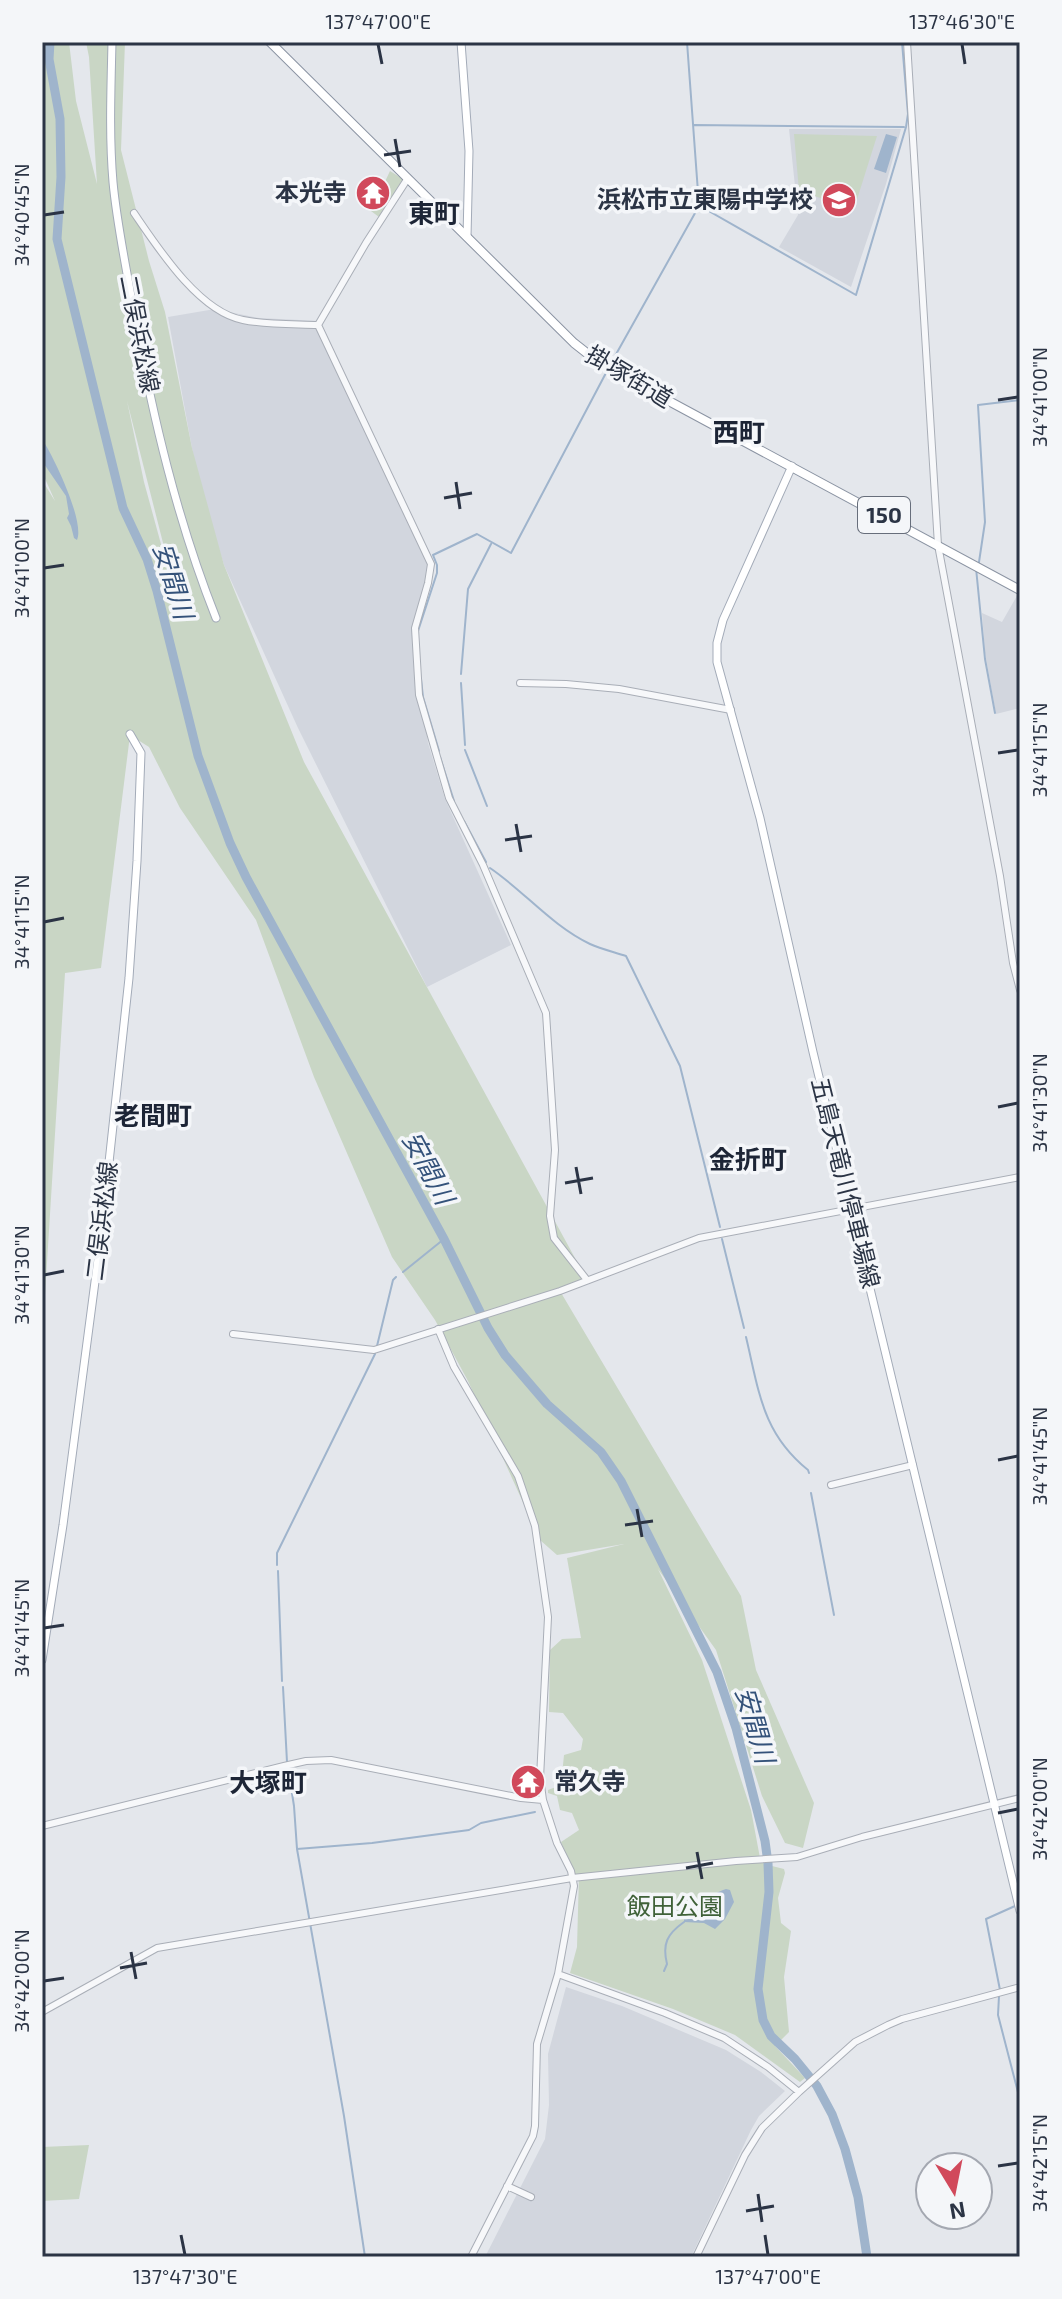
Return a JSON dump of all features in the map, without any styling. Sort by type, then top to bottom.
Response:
[{"type":"highway","name":"掛塚街道","points":[[270,42],[574,343],[608,368],[1020,590]]},
{"type":"main road","name":"二俣浜松線","points":[[112,42],[113,183],[122,244],[145,368],[173,489],[187,540],[216,618]]},
{"type":"main road","points":[[461,42],[469,163],[467,237]]},
{"type":"main road","name":"五島天竜川停車場線","points":[[792,466],[719,632],[717,662],[760,818],[850,1208],[1020,1911]]},
{"type":"main road","name":"二俣浜松線","points":[[42,1660],[99,1251],[129,978],[141,753],[130,734]]},
{"type":"street","points":[[907,42],[938,545],[1020,990]]},
{"type":"street","points":[[318,325],[408,178]]},
{"type":"street","points":[[134,213],[166,258],[215,309],[243,320],[318,325]]},
{"type":"street","points":[[318,325],[431,564],[415,628],[419,695],[449,798],[483,865],[546,1013],[555,1150],[550,1216],[554,1238],[587,1280]]},
{"type":"street","points":[[520,683],[619,689],[731,710]]},
{"type":"street","points":[[233,1334],[374,1350],[587,1280],[699,1238],[1020,1177]]},
{"type":"street","points":[[438,1329],[454,1367],[518,1476],[535,1526],[548,1617],[540,1778],[543,1800],[574,1886],[558,1974],[537,2044],[533,2136],[471,2257]]},
{"type":"street","points":[[831,1485],[913,1465]]},
{"type":"street","points":[[42,1826],[318,1760],[543,1800]]},
{"type":"street","points":[[42,2012],[157,1948],[572,1878],[797,1857],[862,1837],[1020,1798]]},
{"type":"street","points":[[558,1974],[724,2038],[799,2092]]},
{"type":"street","points":[[696,2257],[755,2138],[770,2119],[855,2042],[888,2025],[1020,1987]]},
{"type":"street","points":[[507,2186],[531,2197]]},
{"type":"shaded area","name":"浜松市立東陽中学校","points":[[789,129],[901,129],[851,287],[779,247],[798,215]]},
{"type":"shaded area","points":[[215,309],[259,318],[320,321],[431,564],[414,639],[428,743],[445,799],[511,945],[427,987],[298,728],[224,565],[198,481],[168,317]]},
{"type":"shaded area","points":[[1018,594],[1020,708],[996,714],[985,653],[982,613],[1002,622]]},
{"type":"shaded area","points":[[566,1987],[622,2006],[726,2050],[785,2091],[759,2116],[751,2130],[691,2257],[485,2257],[545,2139],[549,2105],[548,2054]]},
{"type":"green space","name":"飯田公園","points":[[42,42],[69,42],[76,101],[97,184],[86,42],[125,42],[121,150],[165,312],[192,448],[224,565],[304,762],[587,1280],[560,1291],[741,1596],[756,1670],[814,1803],[803,1848],[785,1843],[762,1796],[716,1650],[658,1569],[702,1660],[751,1810],[760,1858],[784,1869],[778,1898],[781,1923],[791,1931],[784,1977],[789,2032],[775,2046],[805,2078],[800,2082],[735,2035],[673,2009],[570,1973],[577,1947],[579,1874],[575,1875],[561,1842],[579,1830],[572,1813],[560,1810],[557,1796],[548,1793],[548,1790],[561,1785],[564,1755],[581,1750],[583,1739],[563,1713],[549,1712],[550,1650],[562,1639],[581,1638],[567,1558],[624,1544],[557,1555],[540,1540],[468,1381],[435,1320],[392,1257],[314,1077],[256,920],[180,808],[149,747],[130,735],[101,968],[65,973],[42,1343],[42,480],[55,501],[42,472]],"holes":[[[127,401],[177,598],[144,482]]]},
{"type":"green space","points":[[794,134],[877,136],[854,209],[799,191]]},
{"type":"green space","points":[[390,171],[403,179],[379,217],[371,211]]},
{"type":"green space","points":[[89,2145],[79,2199],[42,2201],[42,2147]]},
{"type":"water","points":[[886,134],[897,137],[886,173],[874,169]]},
{"type":"water","points":[[42,439],[73,505],[77,540],[67,518],[66,496],[42,461]]},
{"type":"water","points":[[726,1889],[730,1890],[734,1902],[725,1919],[715,1929],[704,1923],[684,1922],[684,1916]]},
{"type":"waterway","name":"安間川","points":[[50,42],[49,59],[60,119],[61,177],[57,239],[123,508],[147,559],[198,756],[230,843],[444,1239],[488,1328],[505,1355],[547,1404],[601,1452],[621,1481],[717,1672],[736,1728],[768,1863],[769,1892],[758,1989],[763,2020],[771,2036],[817,2086],[832,2114],[858,2197],[867,2257]]},
{"type":"waterway","points":[[610,365],[699,206],[687,42]]},
{"type":"waterway","points":[[700,206],[856,295],[906,127],[908,114],[902,42]]},
{"type":"waterway","points":[[694,125],[904,127]]},
{"type":"waterway","points":[[418,631],[437,573],[433,555],[477,534],[511,553],[607,371]]},
{"type":"waterway","points":[[979,562],[985,522],[978,405],[1020,400]]},
{"type":"waterway","points":[[461,674],[468,589],[491,544]]},
{"type":"waterway","points":[[976,568],[985,659],[995,713]]},
{"type":"waterway","points":[[421,679],[423,697],[439,751]]},
{"type":"waterway","points":[[461,683],[465,745]]},
{"type":"waterway","points":[[465,750],[487,806]]},
{"type":"waterway","points":[[440,757],[454,801]]},
{"type":"waterway","points":[[464,821],[486,862]]},
{"type":"waterway","points":[[490,868],[576,937],[626,956],[680,1066],[720,1227]]},
{"type":"waterway","points":[[403,1272],[444,1239]]},
{"type":"waterway","points":[[722,1239],[744,1328]]},
{"type":"waterway","points":[[377,1346],[396,1277]]},
{"type":"waterway","points":[[746,1337],[759,1393],[772,1426],[809,1473]]},
{"type":"waterway","points":[[277,1565],[277,1553],[375,1354]]},
{"type":"waterway","points":[[811,1493],[834,1615]]},
{"type":"waterway","points":[[278,1571],[282,1681]]},
{"type":"waterway","points":[[283,1687],[287,1762]]},
{"type":"waterway","points":[[288,1768],[297,1849],[344,2116],[365,2257]]},
{"type":"waterway","points":[[297,1849],[469,1830],[481,1823],[535,1812]]},
{"type":"waterway","points":[[1000,1990],[986,1919],[1015,1906]]},
{"type":"waterway","points":[[664,1971],[667,1940],[684,1922]]},
{"type":"waterway","points":[[999,1996],[998,2015],[1020,2100]]},
{"type":"place","name":"本光寺","points":[[373,193]]},
{"type":"place","name":"浜松市立東陽中学校","points":[[839,200]]},
{"type":"place","name":"常久寺","points":[[528,1782]]},
{"type":"district","name":"東町","points":[[434,214]]},
{"type":"district","name":"西町","points":[[739,433]]},
{"type":"district","name":"老間町","points":[[153,1116]]},
{"type":"district","name":"金折町","points":[[748,1160]]},
{"type":"district","name":"大塚町","points":[[268,1783]]}]
